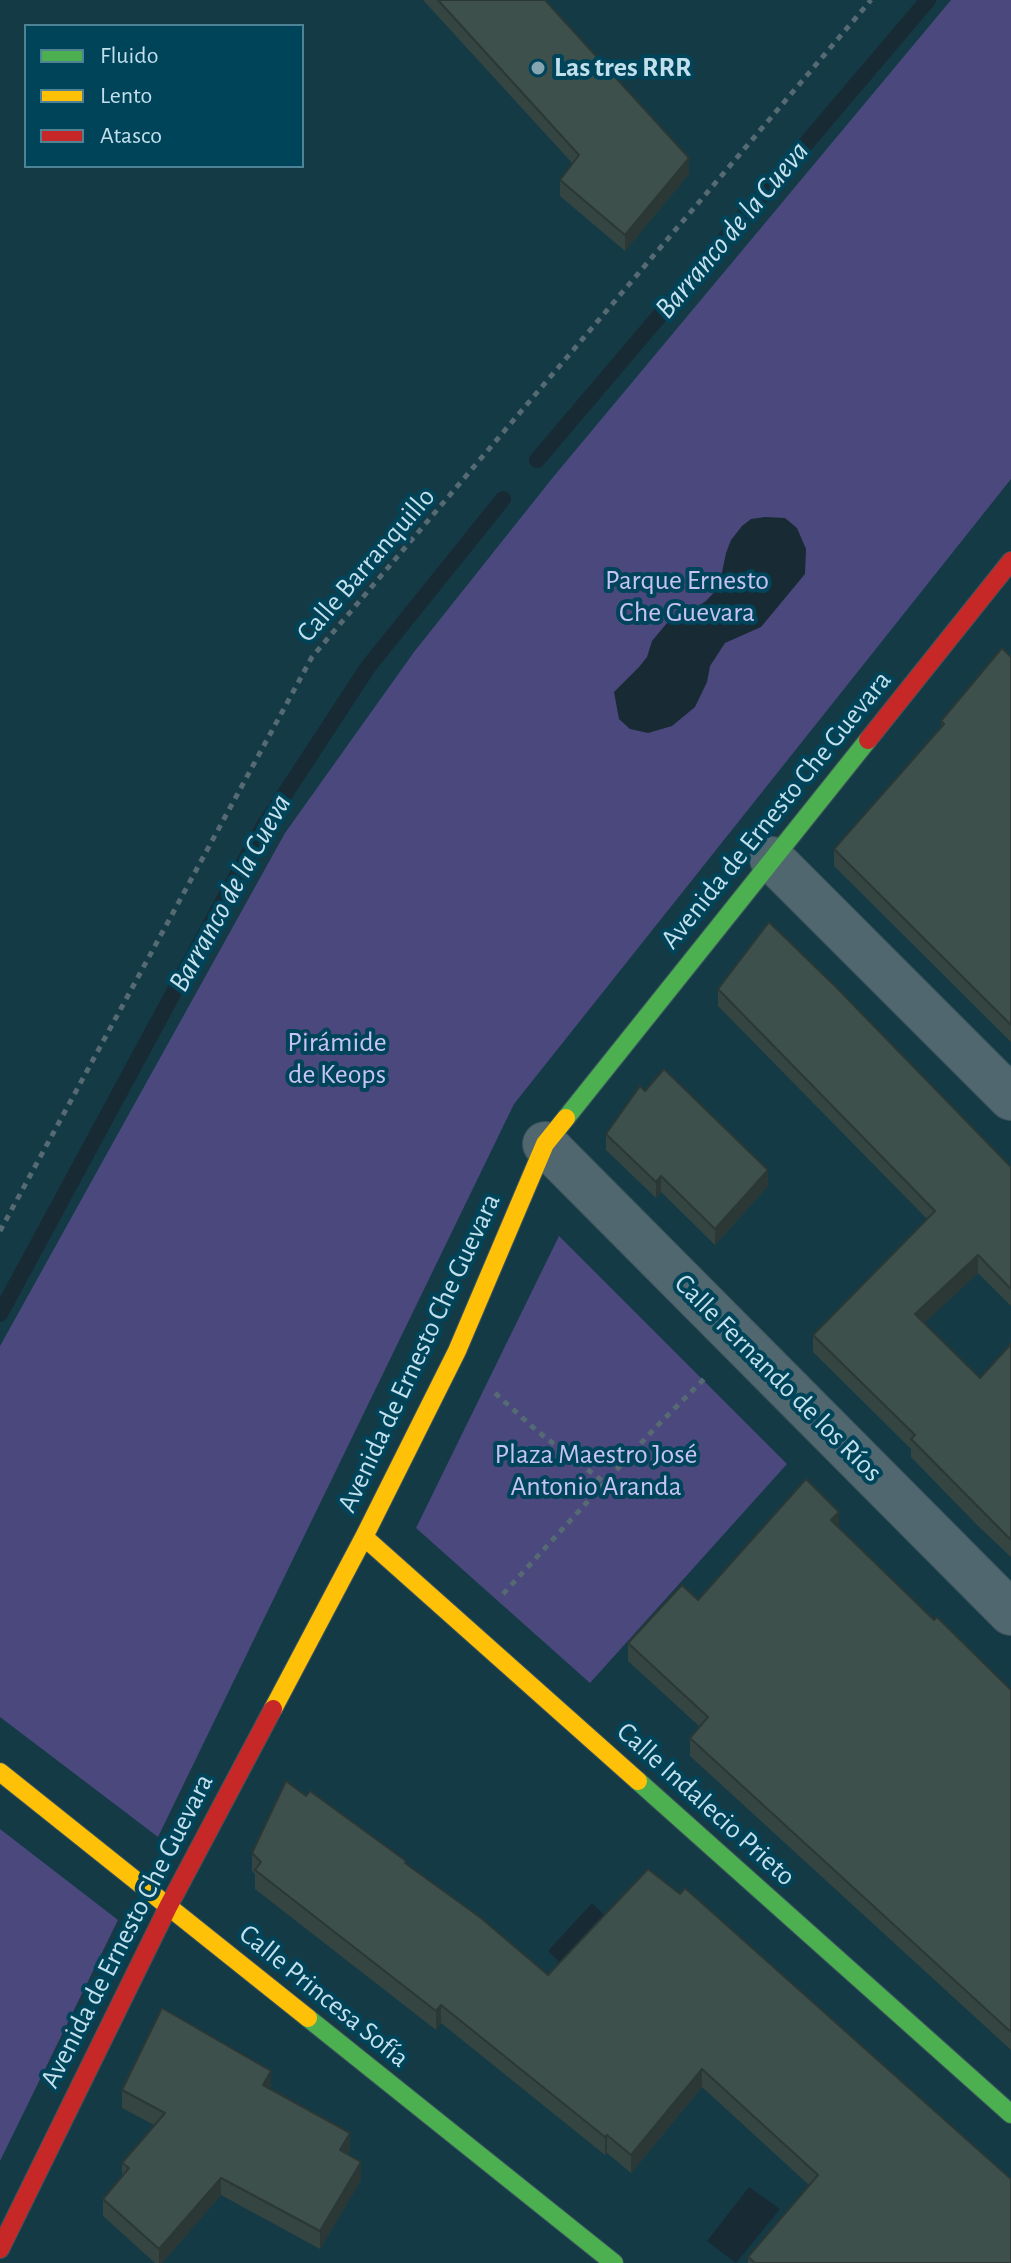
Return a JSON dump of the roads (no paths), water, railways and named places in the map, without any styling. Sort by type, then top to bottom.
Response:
[{"type":"street","name":"Avenida de Ernesto Che Guevara","points":[[0,2249],[168,1907],[364,1537],[457,1351],[545,1144],[772,859],[1007,575]]},
{"type":"street","points":[[772,859],[1011,1098]]},
{"type":"street","name":"Calle Fernando de los Ríos","points":[[545,1144],[1011,1613]]},
{"type":"street","name":"Calle Indalecio Prieto","points":[[364,1537],[1011,2114]]},
{"type":"street","name":"Calle Princesa Sofía","points":[[0,1772],[594,2257]]},
{"type":"water","points":[[785,518],[797,528],[806,549],[805,574],[761,627],[725,643],[710,666],[707,682],[695,707],[672,726],[648,733],[630,729],[619,719],[614,692],[647,657],[652,641],[672,617],[687,613],[706,601],[719,587],[726,553],[742,526],[751,519]]},
{"type":"water","points":[[592,1903],[604,1915],[594,1925],[602,1932],[567,1970],[548,1951]]},
{"type":"water","points":[[749,2187],[780,2209],[736,2263],[707,2241]]},
{"type":"waterway","name":"Barranco de la Cueva","points":[[537,460],[928,0]]},
{"type":"waterway","name":"Barranco de la Cueva","points":[[0,1314],[262,829],[368,667],[503,499]]},
{"type":"place","name":"Las tres RRR","points":[[538,68]]},
{"type":"park label","name":"Parque Ernesto Che Guevara","points":[[687,597]]},
{"type":"park label","name":"Pirámide de Keops","points":[[337,1059]]},
{"type":"park label","name":"Plaza Maestro José Antonio Aranda","points":[[596,1471]]}]
